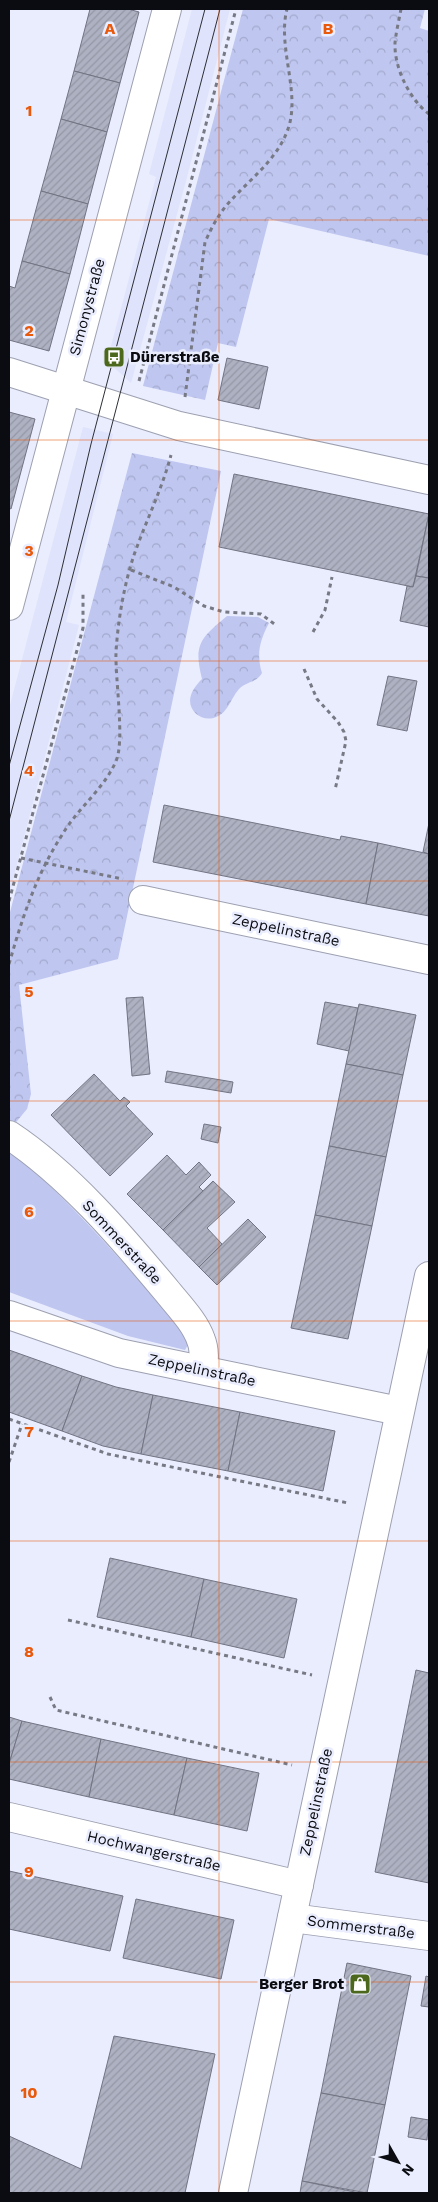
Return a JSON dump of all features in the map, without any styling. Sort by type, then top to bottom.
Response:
[{"type":"street","name":"Simonystraße","points":[[9,606],[64,390],[167,9]]},
{"type":"street","points":[[9,372],[179,426],[429,480]]},
{"type":"street","name":"Zeppelinstraße","points":[[138,890],[429,960]]},
{"type":"street","name":"Sommerstraße","points":[[9,1135],[26,1146],[109,1225],[167,1291],[201,1339],[204,1356],[203,1370]]},
{"type":"street","name":"Zeppelinstraße","points":[[233,2193],[429,1276]]},
{"type":"street","name":"Zeppelinstraße","points":[[9,1315],[119,1353],[400,1412]]},
{"type":"street","name":"Hochwangerstraße","points":[[9,1817],[299,1885]]},
{"type":"street","name":"Sommerstraße","points":[[292,1918],[429,1936]]},
{"type":"path","points":[[136,391],[236,9]]},
{"type":"path","points":[[184,401],[205,242],[214,222],[226,206],[277,150],[288,131],[292,115],[285,42],[284,18],[287,9]]},
{"type":"path","points":[[401,9],[395,44],[400,72],[420,108],[429,114]]},
{"type":"path","points":[[9,964],[24,916],[45,863],[63,833],[105,778],[116,760],[120,740],[116,652],[123,603],[131,570],[171,455]]},
{"type":"path","points":[[131,570],[174,587],[204,606],[224,612],[261,614],[277,626]]},
{"type":"path","points":[[313,632],[325,610],[332,577]]},
{"type":"path","points":[[9,901],[83,628],[84,594]]},
{"type":"path","points":[[304,669],[317,699],[338,722],[344,732],[346,741],[335,790]]},
{"type":"path","points":[[21,858],[45,863],[138,890]]},
{"type":"path","points":[[9,1419],[108,1454],[348,1503]]},
{"type":"path","points":[[9,1462],[22,1424]]},
{"type":"path","points":[[68,1620],[312,1675]]},
{"type":"path","points":[[50,1697],[56,1710],[293,1766]]},
{"type":"shaded area","points":[[192,9],[230,9],[131,383],[107,361],[156,177],[149,174]]},
{"type":"shaded area","points":[[83,427],[113,434],[66,622],[79,625],[9,895],[9,709]]},
{"type":"green space","points":[[243,9],[425,9],[420,28],[429,31],[429,256],[269,219],[236,347],[218,343],[205,400],[143,386]]},
{"type":"green space","points":[[132,453],[221,471],[118,959],[19,985],[31,1094],[27,1109],[13,1126],[9,1123],[9,916]]},
{"type":"green space","points":[[227,616],[258,617],[269,623],[263,635],[259,653],[262,673],[240,688],[224,712],[216,717],[205,718],[196,714],[190,700],[197,684],[202,679],[198,657],[199,649],[205,636]]},
{"type":"green space","points":[[9,1147],[79,1215],[144,1286],[186,1336],[189,1343],[185,1350],[128,1336],[9,1292]]},
{"type":"building","points":[[90,9],[128,9],[139,12],[120,83],[74,71]]},
{"type":"building","points":[[74,71],[120,83],[107,132],[61,119]]},
{"type":"building","points":[[61,119],[107,132],[88,204],[41,191]]},
{"type":"building","points":[[41,191],[88,204],[70,274],[22,261]]},
{"type":"building","points":[[22,261],[70,274],[49,351],[9,340],[9,286],[15,288]]},
{"type":"building","points":[[227,358],[268,367],[259,409],[218,400]]},
{"type":"building","points":[[9,412],[35,419],[11,509],[9,508]]},
{"type":"building","points":[[234,474],[429,514],[413,587],[219,547]]},
{"type":"building","points":[[429,514],[429,578],[416,576]]},
{"type":"building","points":[[416,576],[429,578],[429,627],[400,621],[407,586],[413,587]]},
{"type":"building","points":[[388,676],[417,681],[407,731],[377,725]]},
{"type":"building","points":[[164,805],[340,840],[341,836],[378,843],[366,904],[153,862]]},
{"type":"building","points":[[429,823],[429,854],[423,852]]},
{"type":"building","points":[[378,843],[429,854],[429,916],[366,904]]},
{"type":"building","points":[[143,997],[150,1074],[132,1076],[126,998]]},
{"type":"building","points":[[325,1002],[358,1008],[349,1051],[317,1044]]},
{"type":"building","points":[[359,1004],[416,1015],[403,1075],[346,1064]]},
{"type":"building","points":[[346,1064],[403,1075],[386,1157],[329,1146]]},
{"type":"building","points":[[167,1071],[233,1082],[231,1093],[165,1082]]},
{"type":"building","points":[[94,1074],[120,1101],[124,1097],[130,1102],[126,1106],[153,1134],[110,1176],[51,1115]]},
{"type":"building","points":[[204,1124],[221,1127],[218,1143],[201,1139]]},
{"type":"building","points":[[329,1146],[386,1157],[372,1226],[315,1215]]},
{"type":"building","points":[[167,1155],[186,1175],[199,1162],[211,1175],[199,1187],[203,1191],[163,1230],[127,1194]]},
{"type":"building","points":[[213,1181],[235,1202],[207,1228],[222,1244],[199,1267],[163,1230]]},
{"type":"building","points":[[315,1215],[372,1226],[348,1339],[291,1328]]},
{"type":"building","points":[[248,1219],[266,1237],[217,1285],[199,1267]]},
{"type":"building","points":[[9,1350],[82,1376],[62,1431],[9,1412]]},
{"type":"building","points":[[82,1376],[116,1387],[153,1395],[141,1454],[103,1446],[62,1431]]},
{"type":"building","points":[[153,1395],[240,1412],[228,1471],[141,1454]]},
{"type":"building","points":[[240,1412],[335,1431],[323,1491],[228,1471]]},
{"type":"building","points":[[110,1558],[204,1579],[191,1637],[97,1617]]},
{"type":"building","points":[[204,1579],[297,1599],[284,1658],[191,1637]]},
{"type":"building","points":[[416,1670],[429,1673],[429,1883],[375,1872]]},
{"type":"building","points":[[9,1717],[22,1721],[9,1764]]},
{"type":"building","points":[[22,1721],[101,1739],[89,1797],[9,1779],[9,1764]]},
{"type":"building","points":[[101,1739],[187,1758],[174,1815],[89,1797]]},
{"type":"building","points":[[187,1758],[259,1773],[247,1831],[174,1815]]},
{"type":"building","points":[[9,1871],[123,1896],[110,1951],[9,1929]]},
{"type":"building","points":[[136,1899],[234,1920],[221,1979],[123,1958]]},
{"type":"building","points":[[347,1963],[411,1976],[385,2105],[321,2093]]},
{"type":"building","points":[[426,1976],[429,1977],[429,2007],[421,2006]]},
{"type":"building","points":[[114,2036],[215,2054],[185,2193],[9,2193],[9,2136],[81,2169]]},
{"type":"building","points":[[321,2093],[385,2105],[367,2193],[302,2181]]},
{"type":"building","points":[[411,2117],[429,2120],[427,2140],[408,2137]]},
{"type":"building","points":[[302,2181],[360,2193],[300,2193]]},
{"type":"tram line","points":[[9,766],[58,585],[91,444],[205,9]]},
{"type":"tram line","points":[[9,821],[220,9]]},
{"type":"place","name":"Dürerstraße","points":[[114,357]]},
{"type":"place","name":"Berger Brot","points":[[360,1984]]}]
